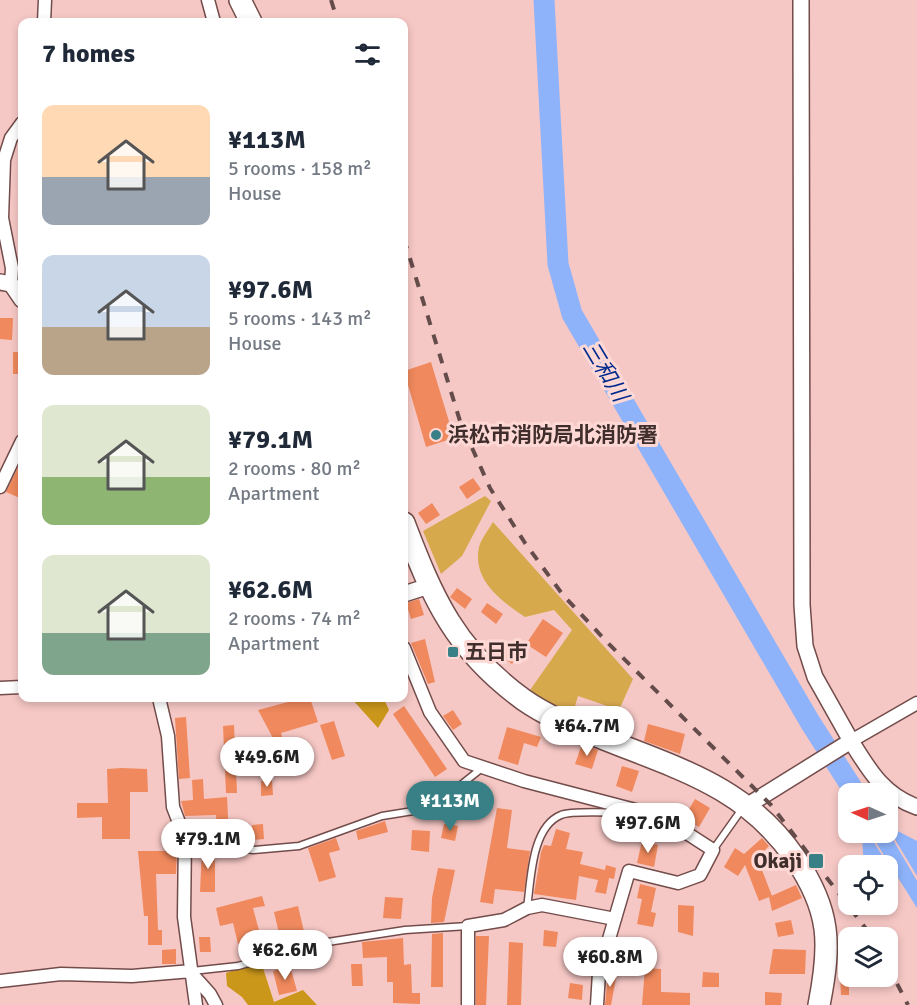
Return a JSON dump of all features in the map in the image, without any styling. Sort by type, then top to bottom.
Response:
[{"type":"highway","points":[[240,0],[248,18]]},
{"type":"highway","points":[[408,533],[429,586],[453,630],[484,666],[523,699],[549,717],[708,782],[748,805],[780,836],[803,870],[821,909],[827,930],[827,961],[819,1005]]},
{"type":"street","points":[[44,18],[45,0]]},
{"type":"street","points":[[208,0],[213,18]]},
{"type":"street","points":[[801,0],[800,465],[805,646],[815,677],[847,744],[877,782],[901,801],[917,807]]},
{"type":"street","points":[[18,127],[6,138],[2,218],[17,268],[5,283],[18,296]]},
{"type":"street","points":[[0,487],[18,449]]},
{"type":"street","points":[[408,593],[429,586]]},
{"type":"street","points":[[408,658],[430,712],[464,761],[482,768],[647,813],[668,821],[713,850],[700,875],[678,883],[629,871],[599,973],[597,1005]]},
{"type":"street","points":[[0,688],[18,687]]},
{"type":"street","points":[[160,702],[168,736],[173,807],[185,838],[184,917],[196,1005]]},
{"type":"street","points":[[748,805],[819,760],[917,703]]},
{"type":"street","points":[[468,1005],[468,926],[504,920],[527,908],[542,905],[615,919]]},
{"type":"street","points":[[0,981],[61,974],[132,976],[193,973]]},
{"type":"street","points":[[193,973],[216,1005]]},
{"type":"lane","points":[[185,838],[253,850],[299,846],[382,816],[432,808],[482,768]]},
{"type":"lane","points":[[713,850],[737,813],[748,805]]},
{"type":"lane","points":[[527,908],[534,849],[551,823],[562,814],[647,813]]},
{"type":"lane","points":[[193,973],[238,966],[315,944],[405,930],[468,926]]},
{"type":"shaded area","points":[[485,496],[491,501],[462,556],[441,574],[423,531]]},
{"type":"shaded area","points":[[493,522],[633,679],[619,710],[578,696],[572,716],[528,693],[572,630],[554,610],[525,617],[498,597],[490,588],[480,570],[478,559],[480,544]]},
{"type":"shaded area","points":[[355,702],[385,702],[389,710],[378,728]]},
{"type":"shaded area","points":[[249,965],[262,965],[274,1002],[303,990],[317,1005],[248,1005],[242,997],[227,986],[226,973]]},
{"type":"water","points":[[898,831],[917,841],[917,876],[897,843]]},
{"type":"water","points":[[862,843],[874,843],[882,855],[864,855]]},
{"type":"water","points":[[876,843],[895,843],[917,881],[917,908],[898,878],[898,855],[884,855]]},
{"type":"building","points":[[0,318],[13,318],[12,340],[0,339]]},
{"type":"building","points":[[13,352],[18,352],[18,374],[13,374]]},
{"type":"building","points":[[431,362],[454,438],[426,447],[408,385],[408,370]]},
{"type":"building","points":[[18,467],[18,497],[6,492]]},
{"type":"building","points":[[473,478],[481,489],[467,499],[459,487]]},
{"type":"building","points":[[432,503],[440,515],[426,524],[418,513]]},
{"type":"building","points":[[457,588],[472,599],[465,609],[450,597]]},
{"type":"building","points":[[419,599],[424,615],[411,619],[408,602]]},
{"type":"building","points":[[487,603],[503,614],[496,624],[481,612]]},
{"type":"building","points":[[543,619],[563,633],[546,657],[526,644]]},
{"type":"building","points":[[425,639],[435,682],[428,684],[411,643]]},
{"type":"building","points":[[503,643],[519,655],[512,664],[496,653]]},
{"type":"building","points":[[288,702],[311,702],[318,722],[281,733],[288,757],[296,754],[301,769],[279,775],[274,761],[277,760],[274,740],[258,710]]},
{"type":"building","points":[[404,706],[447,769],[435,777],[393,714]]},
{"type":"building","points":[[453,710],[462,724],[453,730],[443,716]]},
{"type":"building","points":[[186,717],[190,778],[179,779],[175,718]]},
{"type":"building","points":[[334,721],[345,756],[332,760],[320,725]]},
{"type":"building","points":[[648,724],[685,734],[680,754],[644,741]]},
{"type":"building","points":[[234,725],[237,793],[226,793],[223,726]]},
{"type":"building","points":[[507,727],[541,737],[537,747],[524,743],[518,765],[498,759]]},
{"type":"building","points":[[582,744],[598,750],[592,769],[575,764]]},
{"type":"building","points":[[622,766],[639,771],[632,792],[616,786]]},
{"type":"building","points":[[107,769],[147,769],[148,792],[130,792],[130,839],[102,839],[102,817],[77,818],[77,803],[108,803]]},
{"type":"building","points":[[203,779],[204,799],[227,797],[229,836],[217,837],[216,815],[185,816],[181,801],[193,800],[192,780]]},
{"type":"building","points":[[272,780],[273,795],[261,796],[261,781]]},
{"type":"building","points":[[695,799],[710,808],[699,827],[684,818]]},
{"type":"building","points":[[497,808],[512,810],[507,848],[530,851],[524,892],[495,889],[493,904],[480,902]]},
{"type":"building","points":[[385,821],[388,832],[358,840],[356,831]]},
{"type":"building","points":[[263,824],[264,839],[253,840],[252,825]]},
{"type":"building","points":[[444,824],[458,826],[455,841],[441,838]]},
{"type":"building","points":[[556,829],[570,833],[566,849],[583,852],[580,864],[605,870],[606,865],[616,868],[614,879],[609,878],[606,894],[595,892],[598,880],[579,876],[576,900],[534,894],[541,852],[544,845],[551,846]]},
{"type":"building","points":[[412,830],[430,831],[429,852],[411,850]]},
{"type":"building","points":[[336,838],[340,850],[329,853],[336,877],[319,882],[308,848]]},
{"type":"building","points":[[762,838],[769,846],[764,851],[772,862],[762,870],[772,896],[759,901],[745,865],[738,876],[724,867],[735,848],[744,854]]},
{"type":"building","points":[[642,841],[658,845],[654,867],[637,863]]},
{"type":"building","points":[[202,848],[219,849],[218,857],[215,857],[215,892],[200,892]]},
{"type":"building","points":[[138,851],[177,851],[176,874],[156,874],[158,930],[162,930],[162,945],[148,945],[148,916],[144,916]]},
{"type":"building","points":[[438,868],[455,870],[444,922],[431,923],[432,898]]},
{"type":"building","points":[[640,884],[656,888],[651,912],[656,913],[653,927],[637,924],[642,899],[637,898]]},
{"type":"building","points":[[796,885],[802,898],[772,911],[769,897]]},
{"type":"building","points":[[262,896],[265,906],[253,908],[261,938],[238,944],[233,923],[220,926],[216,908]]},
{"type":"building","points":[[385,897],[403,898],[401,919],[383,918]]},
{"type":"building","points":[[678,905],[694,906],[693,936],[678,932]]},
{"type":"building","points":[[298,906],[306,940],[282,946],[274,912]]},
{"type":"building","points":[[791,920],[794,934],[778,937],[775,923]]},
{"type":"building","points":[[544,930],[558,932],[556,947],[543,946]]},
{"type":"building","points":[[443,933],[443,987],[431,987],[432,934]]},
{"type":"building","points":[[476,936],[489,936],[486,1005],[476,1005]]},
{"type":"building","points":[[199,937],[210,937],[211,952],[200,952]]},
{"type":"building","points":[[403,938],[404,965],[411,964],[412,993],[420,993],[420,1004],[393,1003],[393,982],[387,982],[387,957],[363,958],[362,942]]},
{"type":"building","points":[[626,941],[642,942],[642,955],[625,955]]},
{"type":"building","points":[[509,942],[523,943],[521,1005],[507,1005]]},
{"type":"building","points":[[176,949],[176,964],[162,964],[162,950]]},
{"type":"building","points":[[773,949],[806,950],[805,974],[769,974]]},
{"type":"building","points":[[351,964],[362,964],[363,986],[352,986]]},
{"type":"building","points":[[290,966],[297,991],[279,995],[273,971]]},
{"type":"building","points":[[645,968],[661,969],[661,992],[690,993],[690,1005],[642,1005]]},
{"type":"building","points":[[608,972],[617,973],[611,1005],[605,1005]]},
{"type":"building","points":[[703,972],[719,973],[719,987],[702,987]]},
{"type":"building","points":[[570,983],[583,985],[582,1000],[568,998]]},
{"type":"building","points":[[841,987],[849,987],[849,995],[841,995]]},
{"type":"building","points":[[765,992],[782,993],[781,1005],[765,1005]]},
{"type":"waterway","name":"三和川","points":[[544,0],[558,264],[572,314],[810,722],[849,783]]},
{"type":"railway","points":[[331,0],[337,18]]},
{"type":"railway","points":[[408,252],[460,421],[490,488],[525,543],[563,595],[608,643],[771,805],[865,927]]},
{"type":"railway","points":[[898,986],[908,1005]]},
{"type":"place","name":"浜松市消防局北消防署","points":[[436,435]]},
{"type":"place","name":"五日市","points":[[453,652]]},
{"type":"place","name":"Okaji","points":[[816,861]]}]
